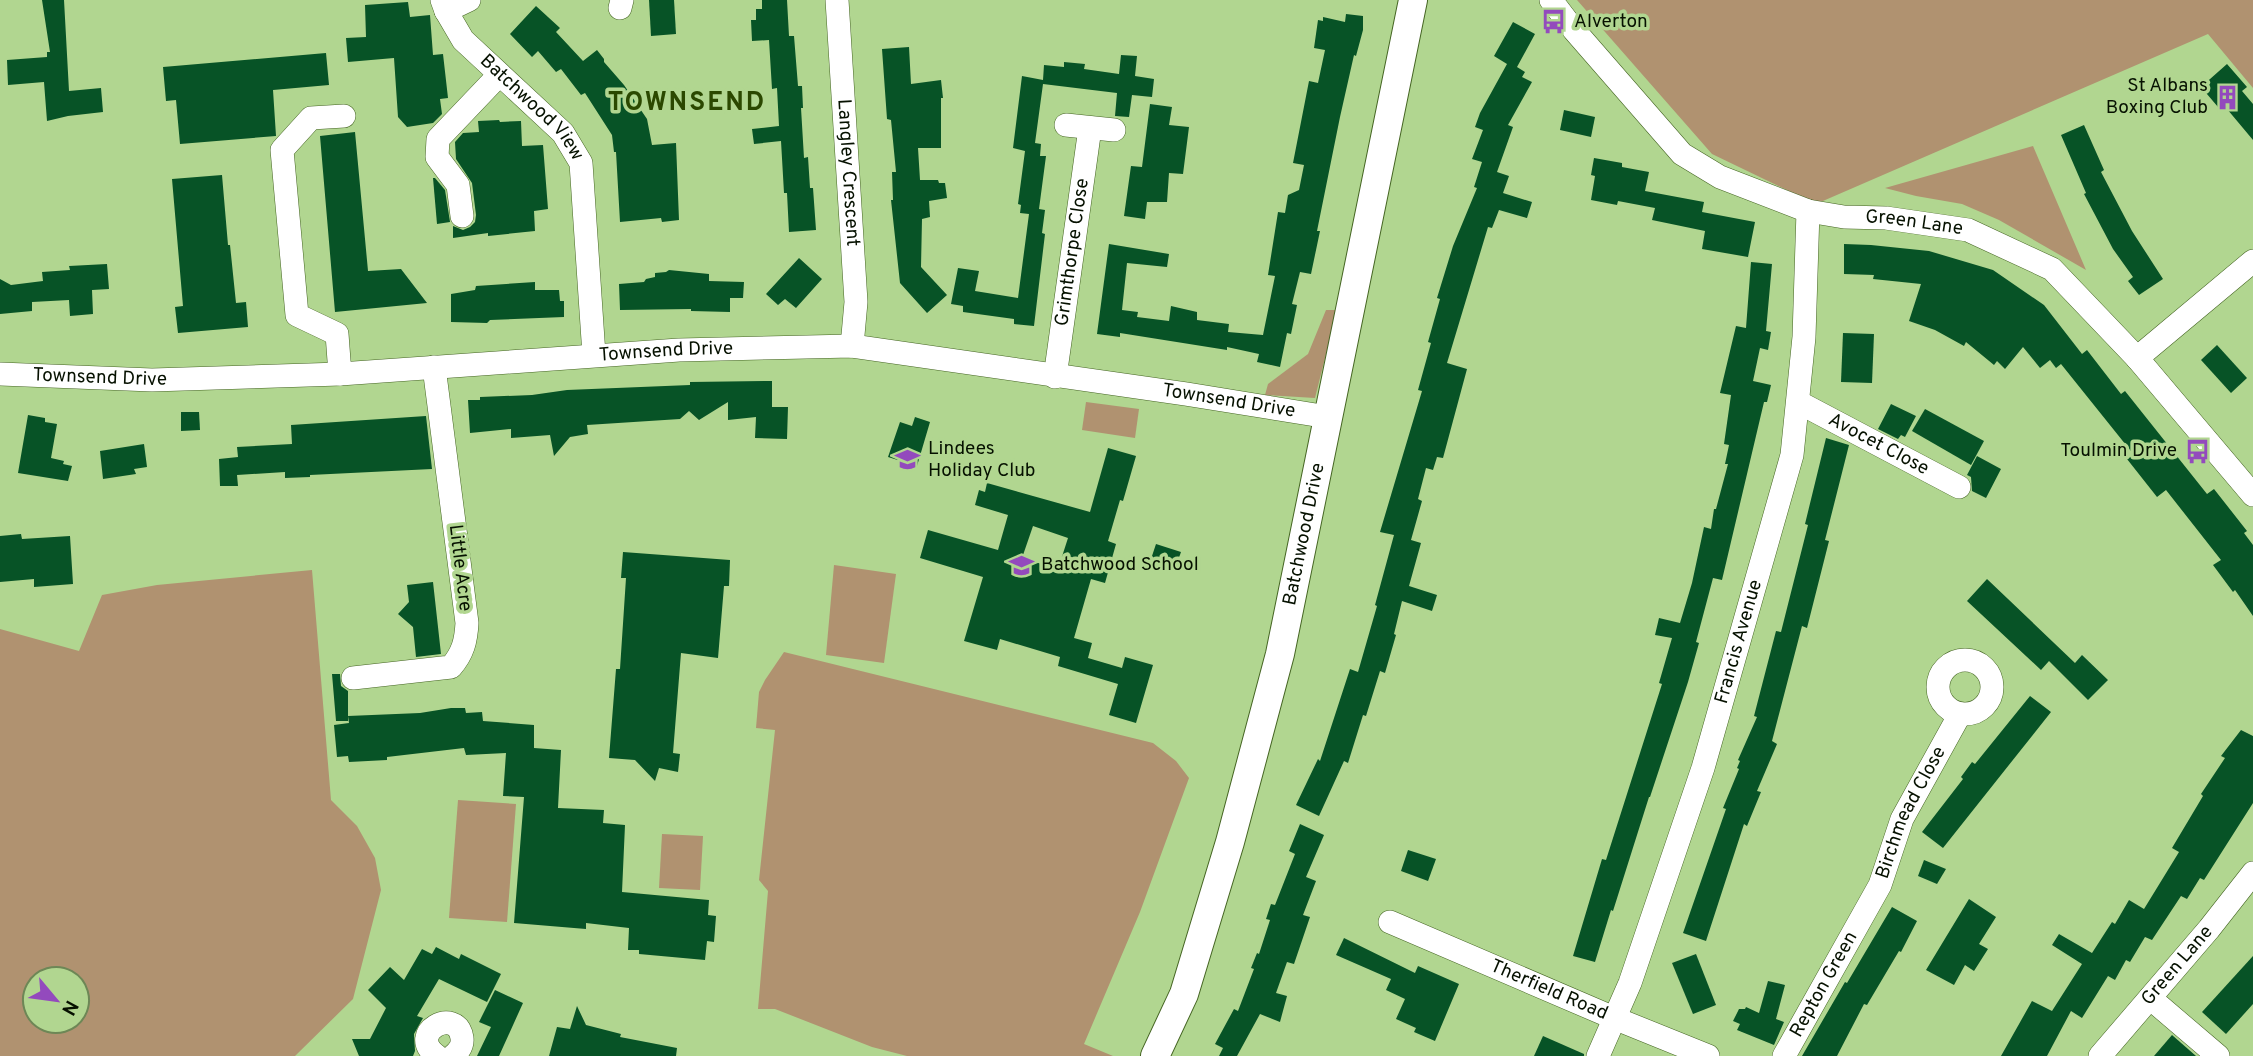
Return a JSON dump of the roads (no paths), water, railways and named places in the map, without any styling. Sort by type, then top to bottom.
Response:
[{"type":"street","points":[[444,6],[469,0]]},
{"type":"street","name":"Langley Crescent","points":[[837,0],[856,302],[852,346]]},
{"type":"street","name":"Batchwood Drive","points":[[1155,1056],[1184,994],[1234,828],[1280,654],[1413,0]]},
{"type":"street","name":"Green Lane","points":[[1551,0],[1682,153],[1720,177],[1808,211],[1844,217],[1886,218],[1968,230],[2052,269],[2137,358],[2253,495]]},
{"type":"street","name":"Batchwood View","points":[[444,6],[463,40],[563,133],[581,163],[594,355]]},
{"type":"street","points":[[462,216],[458,185],[437,157],[438,139],[499,75]]},
{"type":"street","points":[[340,373],[337,334],[297,314],[282,150],[311,118],[344,116]]},
{"type":"street","points":[[1066,125],[1114,130]]},
{"type":"street","name":"Grimthorpe Close","points":[[1055,377],[1090,128]]},
{"type":"street","name":"Francis Avenue","points":[[1598,1056],[1629,983],[1703,768],[1792,454],[1804,337],[1808,211]]},
{"type":"street","points":[[2137,358],[2253,261]]},
{"type":"street","name":"Townsend Drive","points":[[0,374],[152,380],[340,373],[679,350],[852,346],[1328,417]]},
{"type":"street","name":"Little Acre","points":[[352,678],[452,667],[460,657],[466,640],[467,623],[434,367]]},
{"type":"street","name":"Avocet Close","points":[[1798,402],[1959,487]]},
{"type":"street","name":"Birchmead Close","points":[[1863,913],[1880,885],[1902,819],[1960,714]]},
{"type":"street","name":"Green Lane","points":[[2100,1056],[2253,873]]},
{"type":"street","name":"Repton Green","points":[[1784,1056],[1863,913]]},
{"type":"street","name":"Therfield Road","points":[[1390,922],[1708,1056]]},
{"type":"street","points":[[2150,998],[2218,1056]]},
{"type":"street","points":[[437,1056],[429,1047],[428,1035],[434,1026],[445,1022],[456,1026],[462,1036],[461,1047],[453,1056]]},
{"type":"place","name":"Alverton","points":[[1554,22]]},
{"type":"place","name":"St Albans Boxing Club","points":[[2228,97]]},
{"type":"place","name":"Toulmin Drive","points":[[2197,451]]},
{"type":"place","name":"Lindees Holiday Club","points":[[908,460]]},
{"type":"place","name":"Batchwood School","points":[[1021,565]]},
{"type":"district","name":"TOWNSEND","points":[[687,103]]}]
